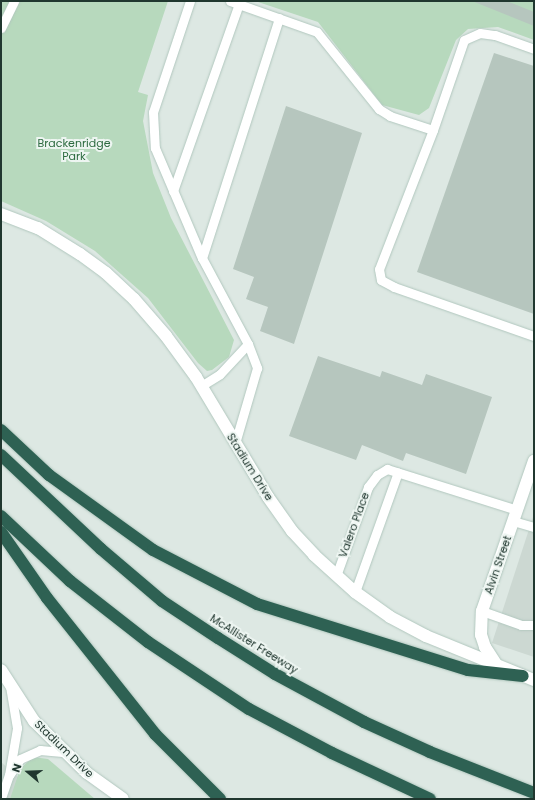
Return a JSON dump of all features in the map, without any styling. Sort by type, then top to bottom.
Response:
[{"type":"highway","points":[[1,430],[49,475],[153,550],[257,604],[468,670],[529,678]]},
{"type":"highway","name":"McAllister Freeway","points":[[1,455],[101,549],[162,600],[224,642],[275,674],[364,722],[430,752],[534,793]]},
{"type":"highway","points":[[1,516],[70,581],[148,642],[242,705],[332,753],[430,799]]},
{"type":"highway","points":[[1,532],[47,598],[155,734],[220,799]]},
{"type":"main road","name":"Stadium Drive","points":[[1,214],[38,228],[106,273],[134,299],[166,336],[201,386],[235,443],[292,531],[336,576],[355,592],[390,617],[426,636],[498,667],[529,678]]},
{"type":"main road","name":"Alvin Street","points":[[498,667],[485,647],[481,635],[482,612],[534,461]]},
{"type":"main road","name":"Stadium Drive","points":[[1,670],[34,721],[87,773],[123,799]]},
{"type":"lane","points":[[1,28],[14,1]]},
{"type":"lane","points":[[190,1],[153,112],[155,148],[202,258],[248,344],[257,368],[235,443]]},
{"type":"lane","points":[[173,191],[235,3],[317,32],[379,108],[390,116],[434,130]]},
{"type":"lane","points":[[202,258],[279,18]]},
{"type":"lane","points":[[534,49],[495,35],[480,33],[464,40],[434,130],[379,269],[381,280],[394,287],[534,336]]},
{"type":"lane","points":[[201,386],[220,374],[248,344]]},
{"type":"lane","name":"Valero Place","points":[[336,576],[368,487],[377,475],[387,469],[515,516],[534,527]]},
{"type":"lane","points":[[355,592],[398,472]]},
{"type":"lane","points":[[482,612],[521,624],[534,625]]},
{"type":"lane","points":[[1,798],[5,775],[17,728],[9,683]]},
{"type":"lane","points":[[5,775],[20,759],[40,750],[65,752]]},
{"type":"shaded area","points":[[534,514],[534,657],[492,643]]},
{"type":"shaded area","points":[[1,762],[43,799],[1,799]]},
{"type":"green space","name":"Brackenridge Park","points":[[1,1],[168,1],[138,92],[148,95],[143,121],[153,173],[171,218],[234,340],[229,357],[212,370],[207,371],[198,363],[148,298],[95,251],[46,221],[1,201]]},
{"type":"green space","points":[[255,1],[534,1],[534,40],[498,27],[468,29],[456,40],[429,108],[419,115],[382,105],[318,22]]},
{"type":"green space","points":[[33,757],[48,759],[95,799],[10,799],[20,769]]},
{"type":"building","points":[[472,1],[507,1],[534,12],[534,26]]},
{"type":"building","points":[[494,53],[534,66],[534,314],[417,272]]},
{"type":"building","points":[[286,106],[362,133],[294,344],[260,331],[268,307],[246,299],[254,277],[233,269]]},
{"type":"building","points":[[318,356],[380,377],[382,371],[422,385],[426,374],[492,397],[466,474],[406,453],[403,461],[362,445],[356,460],[289,436]]}]
